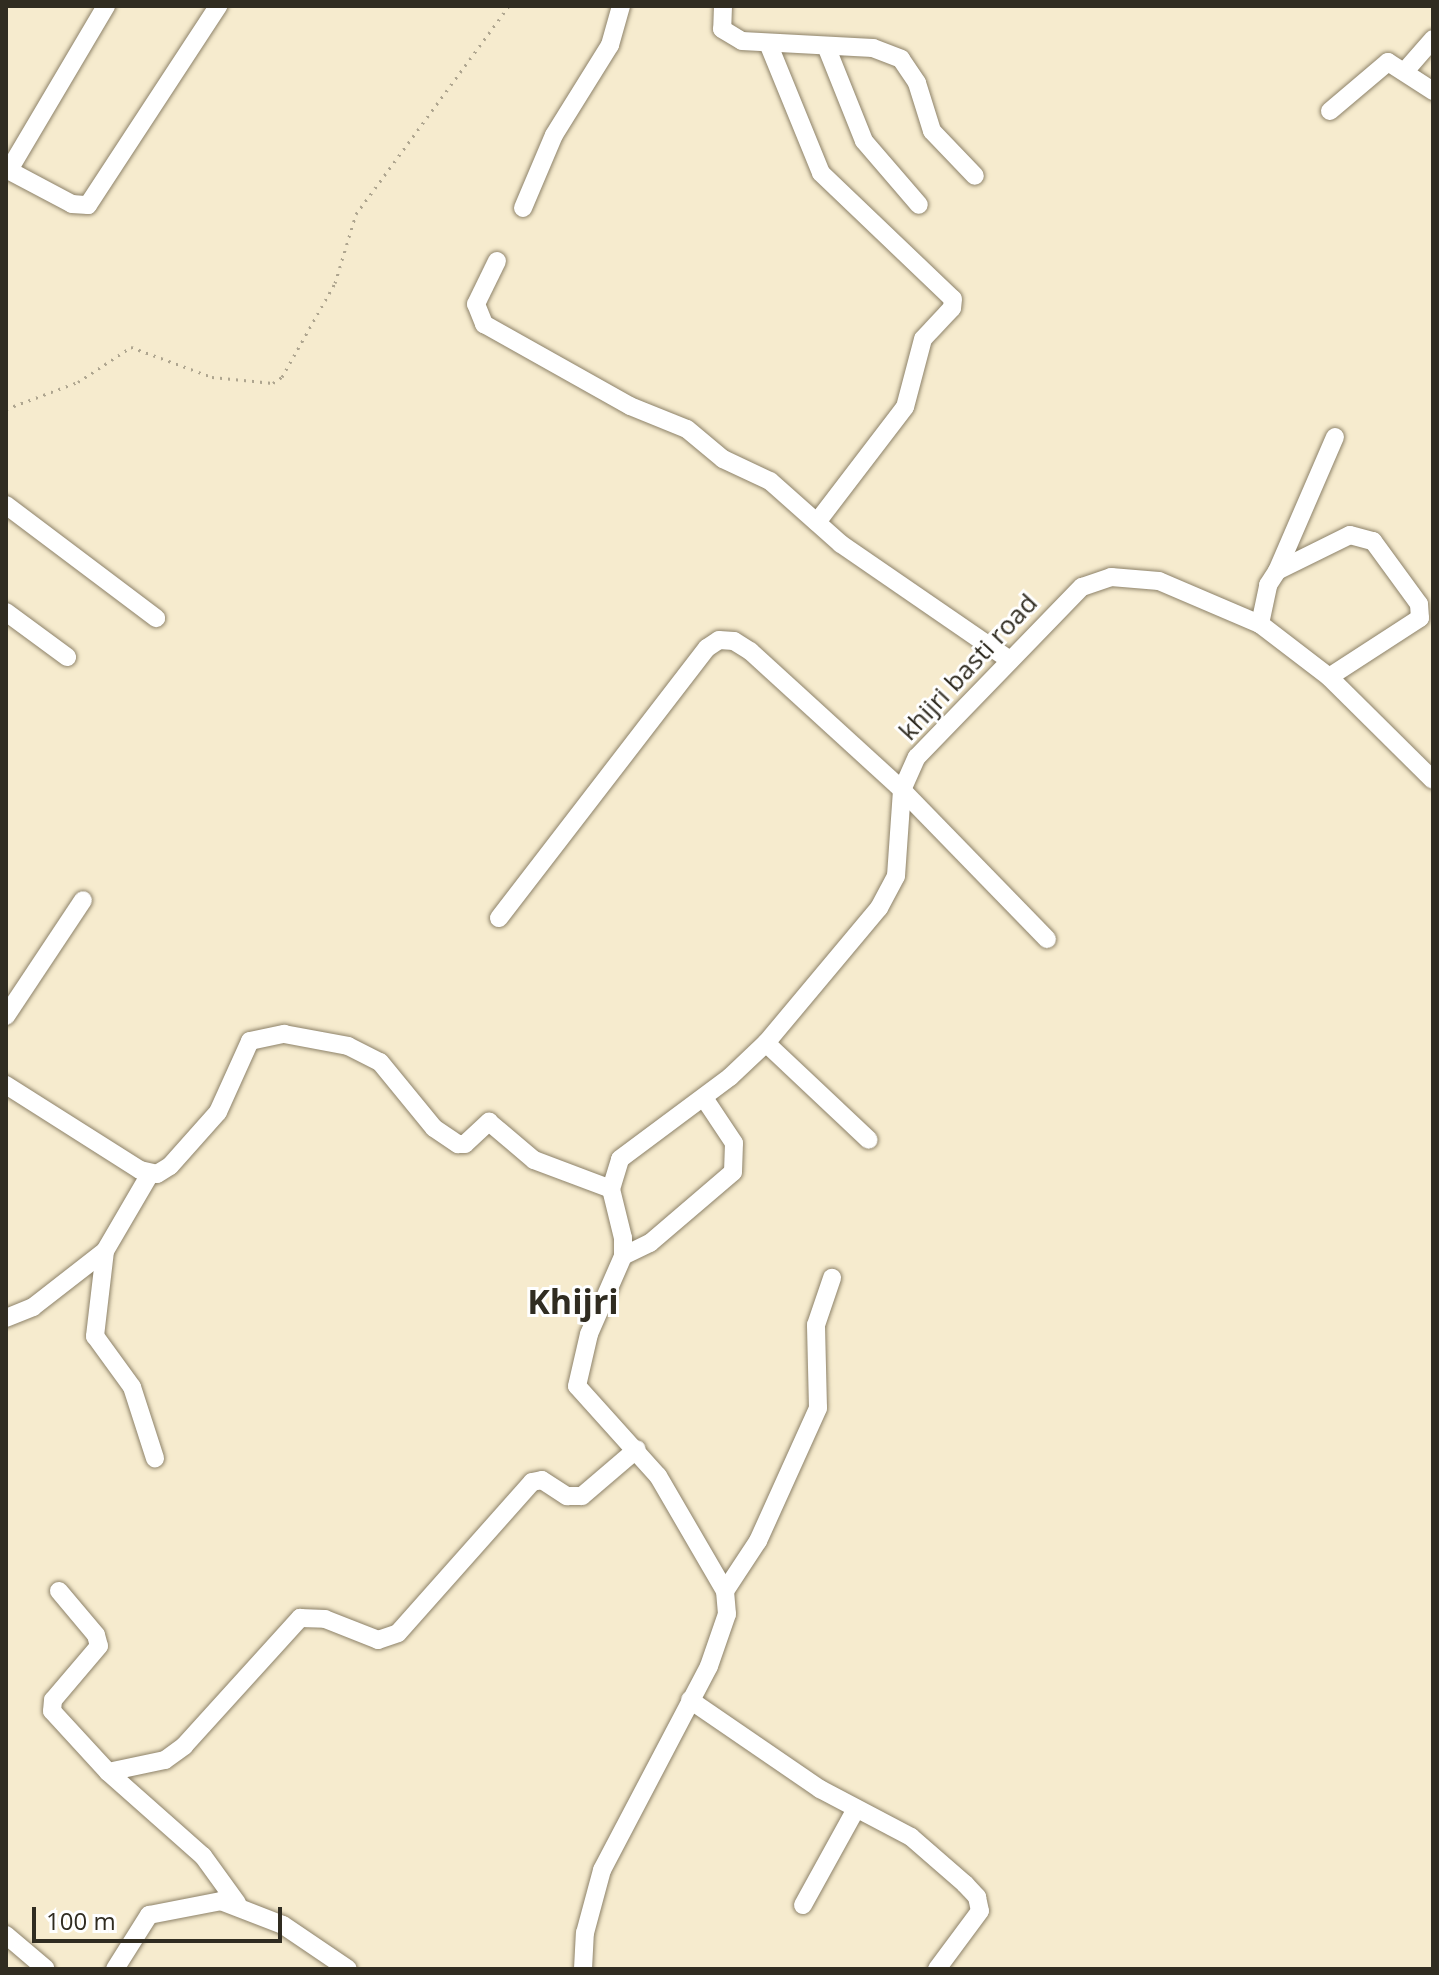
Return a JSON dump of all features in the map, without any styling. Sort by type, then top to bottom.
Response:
[{"type":"street","points":[[106,6],[7,169],[72,204],[88,205],[218,6]]},
{"type":"street","points":[[523,208],[554,135],[610,45],[621,6]]},
{"type":"street","points":[[723,6],[722,29],[730,37],[768,43],[873,48],[901,59],[917,83],[932,131],[975,176]]},
{"type":"street","points":[[1406,70],[1433,39]]},
{"type":"street","points":[[768,43],[821,173],[953,299],[952,308],[923,339],[905,407],[817,522]]},
{"type":"street","points":[[826,46],[864,141],[919,205]]},
{"type":"street","points":[[1330,111],[1381,64],[1406,70],[1433,91]]},
{"type":"street","points":[[497,261],[476,304],[484,324],[630,406],[687,429],[723,459],[770,481],[817,522],[1010,660]]},
{"type":"street","points":[[1260,624],[1268,585],[1277,571],[1335,437]]},
{"type":"street","points":[[6,505],[156,618]]},
{"type":"street","points":[[1277,571],[1350,535],[1366,536],[1419,604],[1426,619],[1329,677]]},
{"type":"street","name":"khijri basti road","points":[[611,1189],[615,1168],[632,1146],[704,1098],[766,1043],[892,887],[902,790],[917,757],[937,732],[1082,587],[1111,577],[1159,581],[1260,624],[1329,677],[1433,780]]},
{"type":"street","points":[[6,612],[67,657]]},
{"type":"street","points":[[499,918],[707,648],[719,640],[734,641],[750,651],[902,790],[1047,939]]},
{"type":"street","points":[[6,1016],[83,900]]},
{"type":"street","points":[[6,1318],[33,1307],[105,1251],[150,1174],[170,1166],[218,1112],[250,1041],[269,1033],[348,1046],[380,1062],[434,1128],[458,1144],[468,1141],[489,1122],[534,1160],[611,1189],[623,1238],[623,1256],[577,1371],[580,1393],[637,1449],[725,1591]]},
{"type":"street","points":[[766,1043],[869,1140]]},
{"type":"street","points":[[6,1085],[150,1174]]},
{"type":"street","points":[[623,1256],[650,1243],[733,1172],[734,1143],[704,1098]]},
{"type":"street","points":[[105,1251],[95,1336],[132,1387],[155,1458]]},
{"type":"street","points":[[583,1969],[585,1933],[602,1870],[722,1633],[725,1591],[758,1541],[818,1408],[816,1325],[832,1278]]},
{"type":"street","points":[[108,1772],[156,1763],[184,1746],[300,1618],[325,1619],[378,1640],[398,1633],[532,1482],[542,1480],[567,1496],[582,1496],[637,1449]]},
{"type":"street","points":[[59,1591],[96,1635],[99,1646],[53,1700],[52,1711],[108,1772],[203,1856],[237,1903],[283,1925],[341,1968]]},
{"type":"street","points":[[690,1700],[856,1809],[935,1854],[977,1897],[977,1916],[937,1969]]},
{"type":"street","points":[[803,1905],[856,1809]]},
{"type":"street","points":[[115,1969],[142,1920],[156,1910],[237,1903]]},
{"type":"street","points":[[6,1935],[46,1969]]},
{"type":"path","points":[[6,409],[78,382],[131,347],[212,377],[273,383],[282,377],[335,283],[356,214],[509,6]]},
{"type":"district","name":"Khijri","points":[[573,1302]]}]
